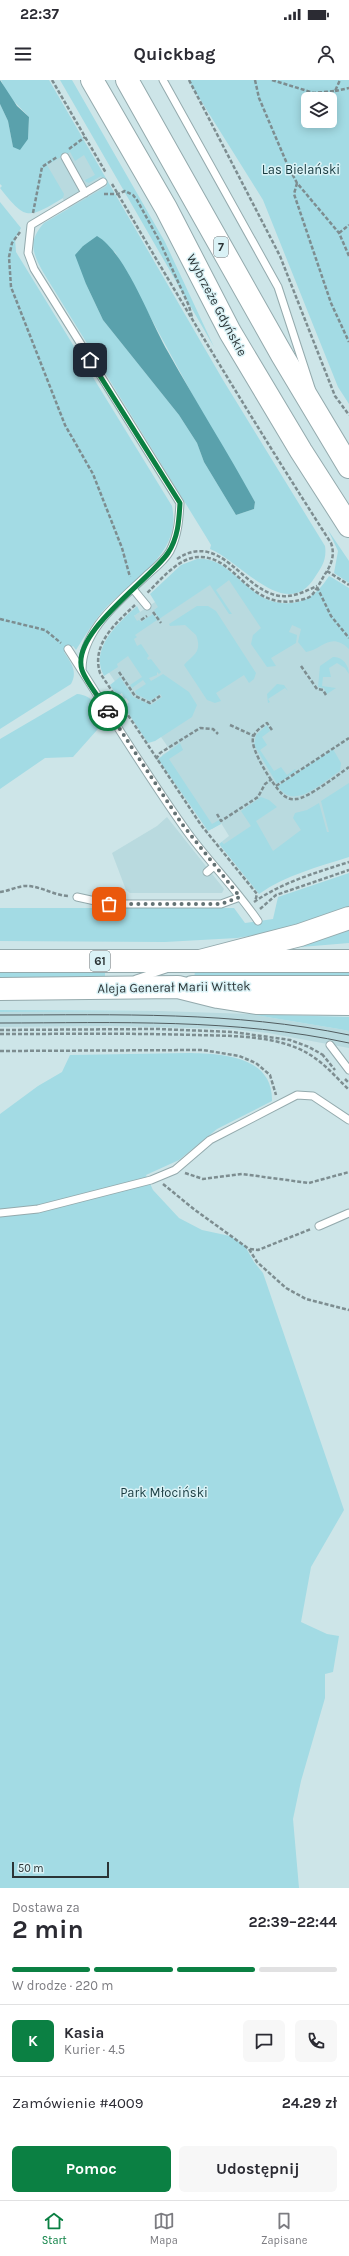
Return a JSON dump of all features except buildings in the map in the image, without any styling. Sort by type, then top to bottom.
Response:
[{"type":"main road","name":"Wybrzeże Gdyńskie","points":[[92,80],[166,208],[230,332],[301,451],[349,526]]},
{"type":"main road","name":"7","points":[[127,80],[317,414],[349,467]]},
{"type":"main road","points":[[197,961],[274,943],[349,918]]},
{"type":"main road","name":"Aleja Generał Marii Wittek","points":[[0,961],[349,961]]},
{"type":"main road","name":"Aleja Generał Marii Wittek","points":[[0,989],[184,986],[349,986]]},
{"type":"main road","name":"61","points":[[184,986],[249,1003],[349,1004]]},
{"type":"lane","points":[[163,80],[278,287],[295,342],[309,377],[317,414]]},
{"type":"lane","points":[[65,154],[85,193]]},
{"type":"lane","points":[[82,670],[82,658],[88,640],[105,616],[161,563],[169,552],[178,527],[180,503],[34,269],[28,253],[31,225],[85,193],[107,182]]},
{"type":"lane","points":[[133,589],[142,598],[147,606]]},
{"type":"lane","points":[[68,649],[160,794],[214,866],[258,921]]},
{"type":"lane","points":[[207,872],[214,866]]},
{"type":"lane","points":[[77,897],[109,904],[221,904],[240,897]]},
{"type":"lane","points":[[108,961],[152,974],[184,986]]},
{"type":"lane","points":[[111,988],[197,961]]},
{"type":"lane","points":[[330,1045],[349,1070]]},
{"type":"lane","points":[[0,1213],[38,1209],[151,1180],[175,1170],[210,1140],[297,1095],[304,1094],[313,1096],[349,1120]]},
{"type":"lane","points":[[319,1226],[349,1212]]},
{"type":"path","points":[[52,80],[107,175]]},
{"type":"path","points":[[189,80],[280,256],[335,396],[349,415]]},
{"type":"path","points":[[256,80],[259,98],[288,166],[297,183],[339,233],[349,256]]},
{"type":"path","points":[[272,80],[314,93],[349,88]]},
{"type":"path","points":[[335,91],[340,80]]},
{"type":"path","points":[[85,137],[65,154],[42,167],[31,225],[20,232],[12,243],[8,270],[11,287],[65,426],[93,474],[122,548],[133,589]]},
{"type":"path","points":[[107,182],[118,194],[270,449],[331,543],[333,555],[327,571],[312,594],[306,598],[287,602],[273,600],[257,592],[218,561],[202,556],[191,558],[178,564],[142,598],[112,628],[100,646],[97,661],[102,677],[201,825],[257,894],[255,902]]},
{"type":"path","points":[[297,183],[294,194],[331,303],[349,342]]},
{"type":"path","points":[[118,194],[125,191],[129,192],[137,200],[160,242],[189,306],[192,320]]},
{"type":"path","points":[[339,233],[349,224]]},
{"type":"path","points":[[175,560],[184,554],[197,551],[218,556],[257,586],[276,596],[298,595],[317,586]]},
{"type":"path","points":[[327,571],[349,585]]},
{"type":"path","points":[[317,586],[330,616],[349,638]]},
{"type":"path","points":[[141,620],[153,612],[161,623]]},
{"type":"path","points":[[0,618],[45,630],[68,649]]},
{"type":"path","points":[[301,666],[317,689],[323,690],[326,695]]},
{"type":"path","points":[[119,672],[135,696],[150,703],[160,696]]},
{"type":"path","points":[[272,730],[267,723],[258,729],[254,736],[254,750],[276,786],[286,797],[299,799],[349,767]]},
{"type":"path","points":[[230,726],[254,736]]},
{"type":"path","points":[[156,759],[160,753],[200,728],[213,728],[218,734]]},
{"type":"path","points":[[276,786],[298,770],[349,738]]},
{"type":"path","points":[[217,814],[221,821],[258,797],[265,784],[272,779]]},
{"type":"path","points":[[248,907],[273,889],[292,880],[349,862]]},
{"type":"path","points":[[260,910],[276,895],[349,870]]},
{"type":"path","points":[[0,892],[26,886],[39,888],[55,895],[77,897]]},
{"type":"path","points":[[253,898],[255,902]]},
{"type":"path","points":[[0,1030],[157,1030],[233,1032],[290,1040],[309,1047],[322,1055]]},
{"type":"path","points":[[0,1034],[157,1034],[266,1039],[308,1053],[326,1066],[349,1090]]},
{"type":"path","points":[[0,1051],[203,1050],[224,1053],[256,1063],[270,1075],[276,1092],[276,1107]]},
{"type":"path","points":[[175,1170],[203,1179],[242,1174],[309,1183],[349,1172]]},
{"type":"path","points":[[151,1180],[164,1185],[195,1210],[249,1249],[257,1262],[286,1288],[306,1298],[349,1310]]},
{"type":"path","points":[[249,1249],[258,1250],[319,1226]]},
{"type":"shaded area","points":[[0,80],[17,106],[29,117],[28,139],[20,150],[13,147],[8,121],[0,104]]},
{"type":"shaded area","points":[[83,143],[109,189],[70,211],[44,166]]},
{"type":"shaded area","points":[[97,236],[108,245],[118,257],[137,289],[168,352],[255,502],[254,509],[236,515],[204,462],[197,443],[179,415],[103,320],[86,284],[75,255],[83,246]]},
{"type":"shaded area","points":[[220,567],[269,606],[349,642],[349,828],[247,873],[222,842],[229,836],[221,823],[212,829],[162,755],[170,750],[161,737],[140,719],[104,665],[134,616],[155,602],[159,593]]},
{"type":"shaded area","points":[[167,817],[224,889],[222,893],[130,893],[126,890],[112,853],[157,826]]},
{"type":"shaded area","points":[[160,1011],[249,1014],[339,1029],[349,1031],[349,1048],[268,1033],[232,1029],[109,1026],[0,1027],[0,1012]]},
{"type":"green space","points":[[1,80],[49,80],[223,380],[325,546],[325,559],[322,566],[304,590],[291,594],[277,592],[263,585],[222,555],[210,549],[211,545],[205,535],[43,272],[36,258],[33,247],[39,229],[44,223],[107,186],[101,176],[89,183],[86,182],[85,180],[95,175],[84,155],[75,161],[70,152],[47,165],[64,194],[63,198],[35,213],[22,211],[16,206],[0,188],[2,186],[0,184],[0,104],[8,121],[13,147],[28,139],[29,117],[7,94]],"holes":[[[91,242],[115,252],[204,416],[255,502],[254,509],[236,515],[204,462],[197,443],[179,415],[103,320],[86,284],[83,246]]]},
{"type":"green space","points":[[60,80],[72,80],[165,242],[214,347]]},
{"type":"green space","name":"Las Bielański","points":[[188,80],[349,80],[349,404],[338,387],[263,200]]},
{"type":"green space","points":[[0,202],[21,228],[15,239],[16,252],[172,506],[173,523],[170,539],[162,553],[139,578],[102,612],[76,650],[73,646],[64,652],[74,671],[71,684],[0,729]]},
{"type":"green space","points":[[328,530],[349,561],[349,583],[334,573],[338,551]]},
{"type":"green space","points":[[197,559],[210,560],[221,565],[264,598],[276,602],[291,603],[309,598],[318,591],[329,576],[331,577],[349,588],[349,649],[337,642],[331,642],[326,643],[312,651],[306,652],[298,642],[301,629],[292,625],[289,632],[297,635],[296,643],[271,658],[276,666],[267,667],[251,644],[253,635],[261,628],[229,580],[216,590],[232,614],[229,614],[210,585],[159,619],[154,610],[158,607],[150,594],[181,565]]},
{"type":"green space","points":[[137,606],[140,612],[134,616],[137,621],[139,620],[141,622],[153,614],[157,620],[135,635],[137,637],[134,639],[137,646],[141,644],[149,656],[147,658],[148,660],[151,659],[161,672],[159,674],[157,672],[157,675],[149,678],[151,681],[163,674],[189,692],[197,705],[192,717],[155,741],[148,743],[124,707],[129,702],[126,698],[124,699],[122,693],[117,696],[110,685],[120,677],[133,697],[151,705],[162,697],[160,694],[150,701],[136,694],[135,691],[146,684],[143,680],[132,688],[130,685],[142,677],[128,656],[117,664],[118,667],[104,676],[100,666],[100,656],[108,637],[114,628]]},
{"type":"green space","points":[[197,606],[208,606],[216,611],[256,673],[254,679],[249,683],[244,675],[216,693],[221,701],[215,703],[207,700],[184,665],[196,653],[198,641],[196,635],[185,625],[170,626],[169,624]]},
{"type":"green space","points":[[333,657],[339,658],[344,662],[348,667],[349,674],[345,668],[337,663],[329,668],[331,677],[323,677],[322,686],[336,688],[327,694],[324,688],[318,687],[320,666]]},
{"type":"green space","points":[[277,684],[284,685],[288,691],[285,688],[268,699],[270,702],[268,703],[267,694]]},
{"type":"green space","points":[[77,694],[83,695],[91,700],[105,721],[73,757],[45,758],[0,789],[0,739]]},
{"type":"green space","points":[[267,725],[270,731],[262,737],[267,745],[260,750],[274,771],[281,767],[287,775],[295,769],[297,771],[277,784],[254,745],[256,735]]},
{"type":"green space","points":[[180,743],[183,750],[169,759],[212,824],[219,820],[221,824],[208,831],[158,759]]},
{"type":"green space","points":[[333,749],[341,763],[340,771],[317,787],[300,796],[292,796],[284,793],[278,786]]},
{"type":"green space","points":[[349,783],[349,857],[291,877],[269,887],[259,894],[219,844],[229,836],[222,842],[224,844],[251,826],[241,811],[261,797],[269,800],[277,807],[256,821],[273,851],[301,830],[293,818],[295,813],[307,810],[319,803],[327,832],[329,832],[321,801]]},
{"type":"green space","points":[[349,873],[349,909],[279,931],[237,938],[165,942],[0,941],[0,908],[234,908],[245,923],[273,919],[278,897]]},
{"type":"green space","points":[[349,930],[349,943],[289,948]]},
{"type":"green space","points":[[349,970],[349,978],[194,979],[195,971]]},
{"type":"green space","points":[[105,971],[105,978],[0,979],[0,972]]},
{"type":"green space","points":[[0,1010],[159,1011],[160,1011],[0,1012]]},
{"type":"green space","points":[[249,1014],[349,1017],[349,1031],[339,1029]]},
{"type":"green space","name":"Park Młociński","points":[[191,1053],[232,1057],[245,1061],[256,1067],[265,1075],[270,1086],[272,1101],[217,1129],[179,1160],[146,1175],[153,1190],[179,1218],[202,1230],[230,1236],[245,1246],[254,1262],[263,1273],[344,1510],[311,1567],[301,1622],[327,1634],[339,1636],[333,1672],[325,1674],[325,1698],[301,1781],[293,1819],[299,1888],[0,1888],[0,1114],[38,1086],[62,1072],[70,1055]]},
{"type":"tram line","points":[[0,1015],[132,1015],[219,1018],[306,1027],[349,1035]]},
{"type":"tram line","points":[[0,1023],[132,1023],[219,1026],[262,1029],[349,1043]]},
{"type":"way so far","points":[[108,711],[160,794],[189,834],[240,897],[221,904],[109,904]]},
{"type":"route","points":[[90,360],[180,503],[178,527],[169,552],[161,563],[105,616],[84,648],[82,670],[108,711]]}]
